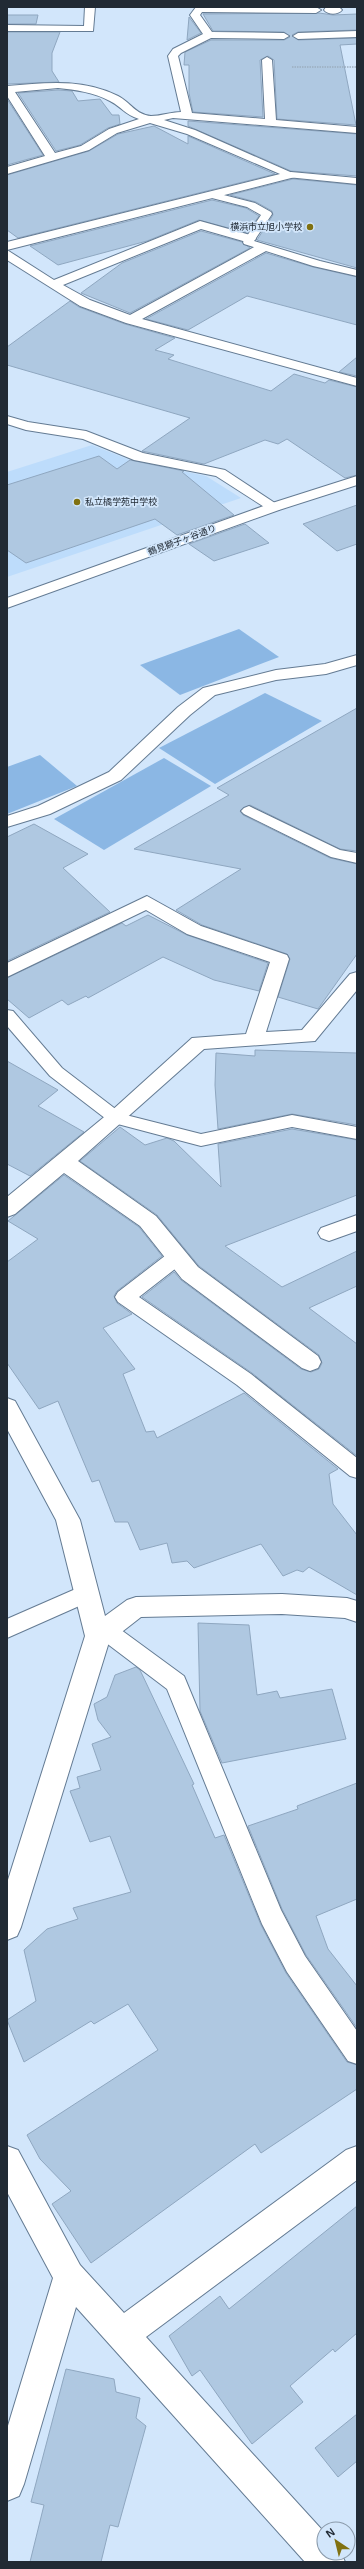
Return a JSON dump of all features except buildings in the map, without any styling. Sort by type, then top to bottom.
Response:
[{"type":"street","points":[[7,28],[89,28],[90,7]]},
{"type":"street","points":[[209,35],[195,15],[200,8],[316,10]]},
{"type":"street","points":[[298,36],[357,34]]},
{"type":"street","points":[[186,116],[187,112],[173,56],[177,51],[209,35],[284,36]]},
{"type":"street","points":[[267,64],[271,123]]},
{"type":"street","points":[[52,158],[8,89],[76,86],[115,99],[131,113],[190,132],[291,175]]},
{"type":"street","points":[[7,171],[85,148],[113,131],[151,119],[172,115],[357,130]]},
{"type":"street","points":[[7,246],[291,175]]},
{"type":"street","points":[[53,286],[200,226],[250,239]]},
{"type":"street","points":[[131,320],[262,248]]},
{"type":"street","points":[[7,254],[53,286],[85,303],[131,320],[357,382]]},
{"type":"street","points":[[7,420],[26,426],[86,435],[139,457],[220,473],[274,507]]},
{"type":"street","name":"鶴見獅子ヶ谷通り","points":[[7,603],[274,507],[357,480]]},
{"type":"street","points":[[7,822],[44,810],[115,776],[184,711],[210,691],[276,675],[326,669],[357,660]]},
{"type":"street","points":[[7,971],[147,902],[194,930],[280,959],[254,1039]]},
{"type":"street","points":[[7,1209],[116,1118],[199,1043],[308,1036],[357,978]]},
{"type":"street","points":[[64,1162],[148,1221],[190,1273],[310,1362]]},
{"type":"street","points":[[329,1233],[357,1223]]},
{"type":"street","points":[[7,1407],[68,1520],[87,1593],[102,1633]]},
{"type":"street","points":[[7,1927],[102,1633],[136,1607],[282,1604],[347,1608],[357,1612]]},
{"type":"street","points":[[7,2161],[69,2276],[328,2562]]},
{"type":"street","points":[[123,2334],[357,2161]]},
{"type":"street","points":[[7,2484],[69,2276]]},
{"type":"lane","points":[[291,175],[357,181]]},
{"type":"lane","points":[[212,194],[251,205],[267,214],[248,242],[262,248],[357,273]]},
{"type":"lane","points":[[250,810],[336,854],[357,858]]},
{"type":"lane","points":[[7,1016],[56,1072],[116,1118],[201,1140],[292,1121],[357,1133]]},
{"type":"lane","points":[[177,1257],[125,1297],[178,1330],[296,1420],[357,1470]]},
{"type":"lane","points":[[7,1629],[87,1593]]},
{"type":"lane","points":[[102,1633],[176,1683],[271,1916],[296,1964],[357,2052]]},
{"type":"path","points":[[267,64],[357,67]]},
{"type":"shaded area","points":[[92,445],[130,460],[206,476],[241,498],[7,577],[7,472]]},
{"type":"shaded area","points":[[239,629],[279,657],[180,695],[140,665]]},
{"type":"shaded area","points":[[265,693],[322,721],[215,784],[159,748]]},
{"type":"shaded area","points":[[40,755],[77,786],[7,814],[7,767]]},
{"type":"shaded area","points":[[164,758],[211,786],[104,850],[54,819]]},
{"type":"place","name":"横浜市立旭小学校","points":[[310,227]]},
{"type":"place","name":"私立橘学苑中学校","points":[[77,502]]}]
